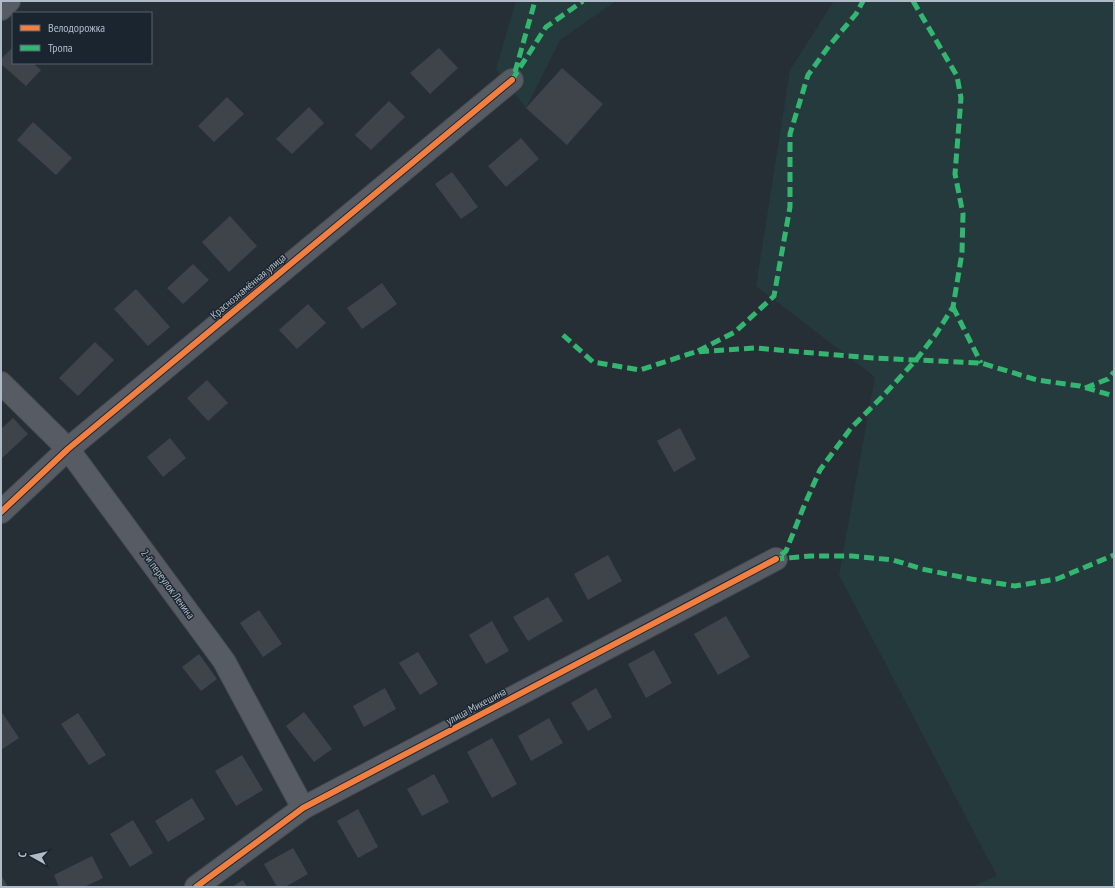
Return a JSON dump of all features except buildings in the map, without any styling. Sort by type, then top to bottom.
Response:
[{"type":"street","points":[[1,9],[10,1]]},
{"type":"street","name":"Краснознамённая улица","points":[[1,512],[68,449],[512,80]]},
{"type":"street","name":"2-й переулок Ленина","points":[[1,383],[68,449],[224,661],[303,808]]},
{"type":"street","name":"улица Микешина","points":[[196,887],[303,808],[776,559]]},
{"type":"green space","points":[[516,1],[616,1],[560,40],[526,108],[496,69]]},
{"type":"green space","points":[[834,1],[1114,1],[1114,887],[971,887],[997,876],[839,575],[875,377],[756,286],[790,70]]},
{"type":"marked path","points":[[515,72],[535,1]]},
{"type":"marked path","points":[[512,80],[546,27],[583,1]]},
{"type":"marked path","points":[[698,351],[735,332],[774,296],[790,207],[790,134],[808,75],[829,46],[856,14],[863,1]]},
{"type":"marked path","points":[[913,1],[957,76],[961,98],[955,174],[963,214],[962,253],[953,307],[936,334],[916,360],[851,428],[820,470],[786,551],[776,559],[811,556],[852,556],[893,560],[922,569],[1015,586],[1057,579],[1114,555]]},
{"type":"marked path","points":[[953,307],[981,363]]},
{"type":"marked path","points":[[563,335],[593,362],[640,370],[695,352],[755,348],[873,358],[981,363],[1037,380],[1080,386],[1114,396]]},
{"type":"marked path","points":[[1085,388],[1108,379],[1114,372]]},
{"type":"cycle path","points":[[1,512],[68,449],[512,80]]},
{"type":"cycle path","points":[[196,887],[303,808],[776,559]]}]
